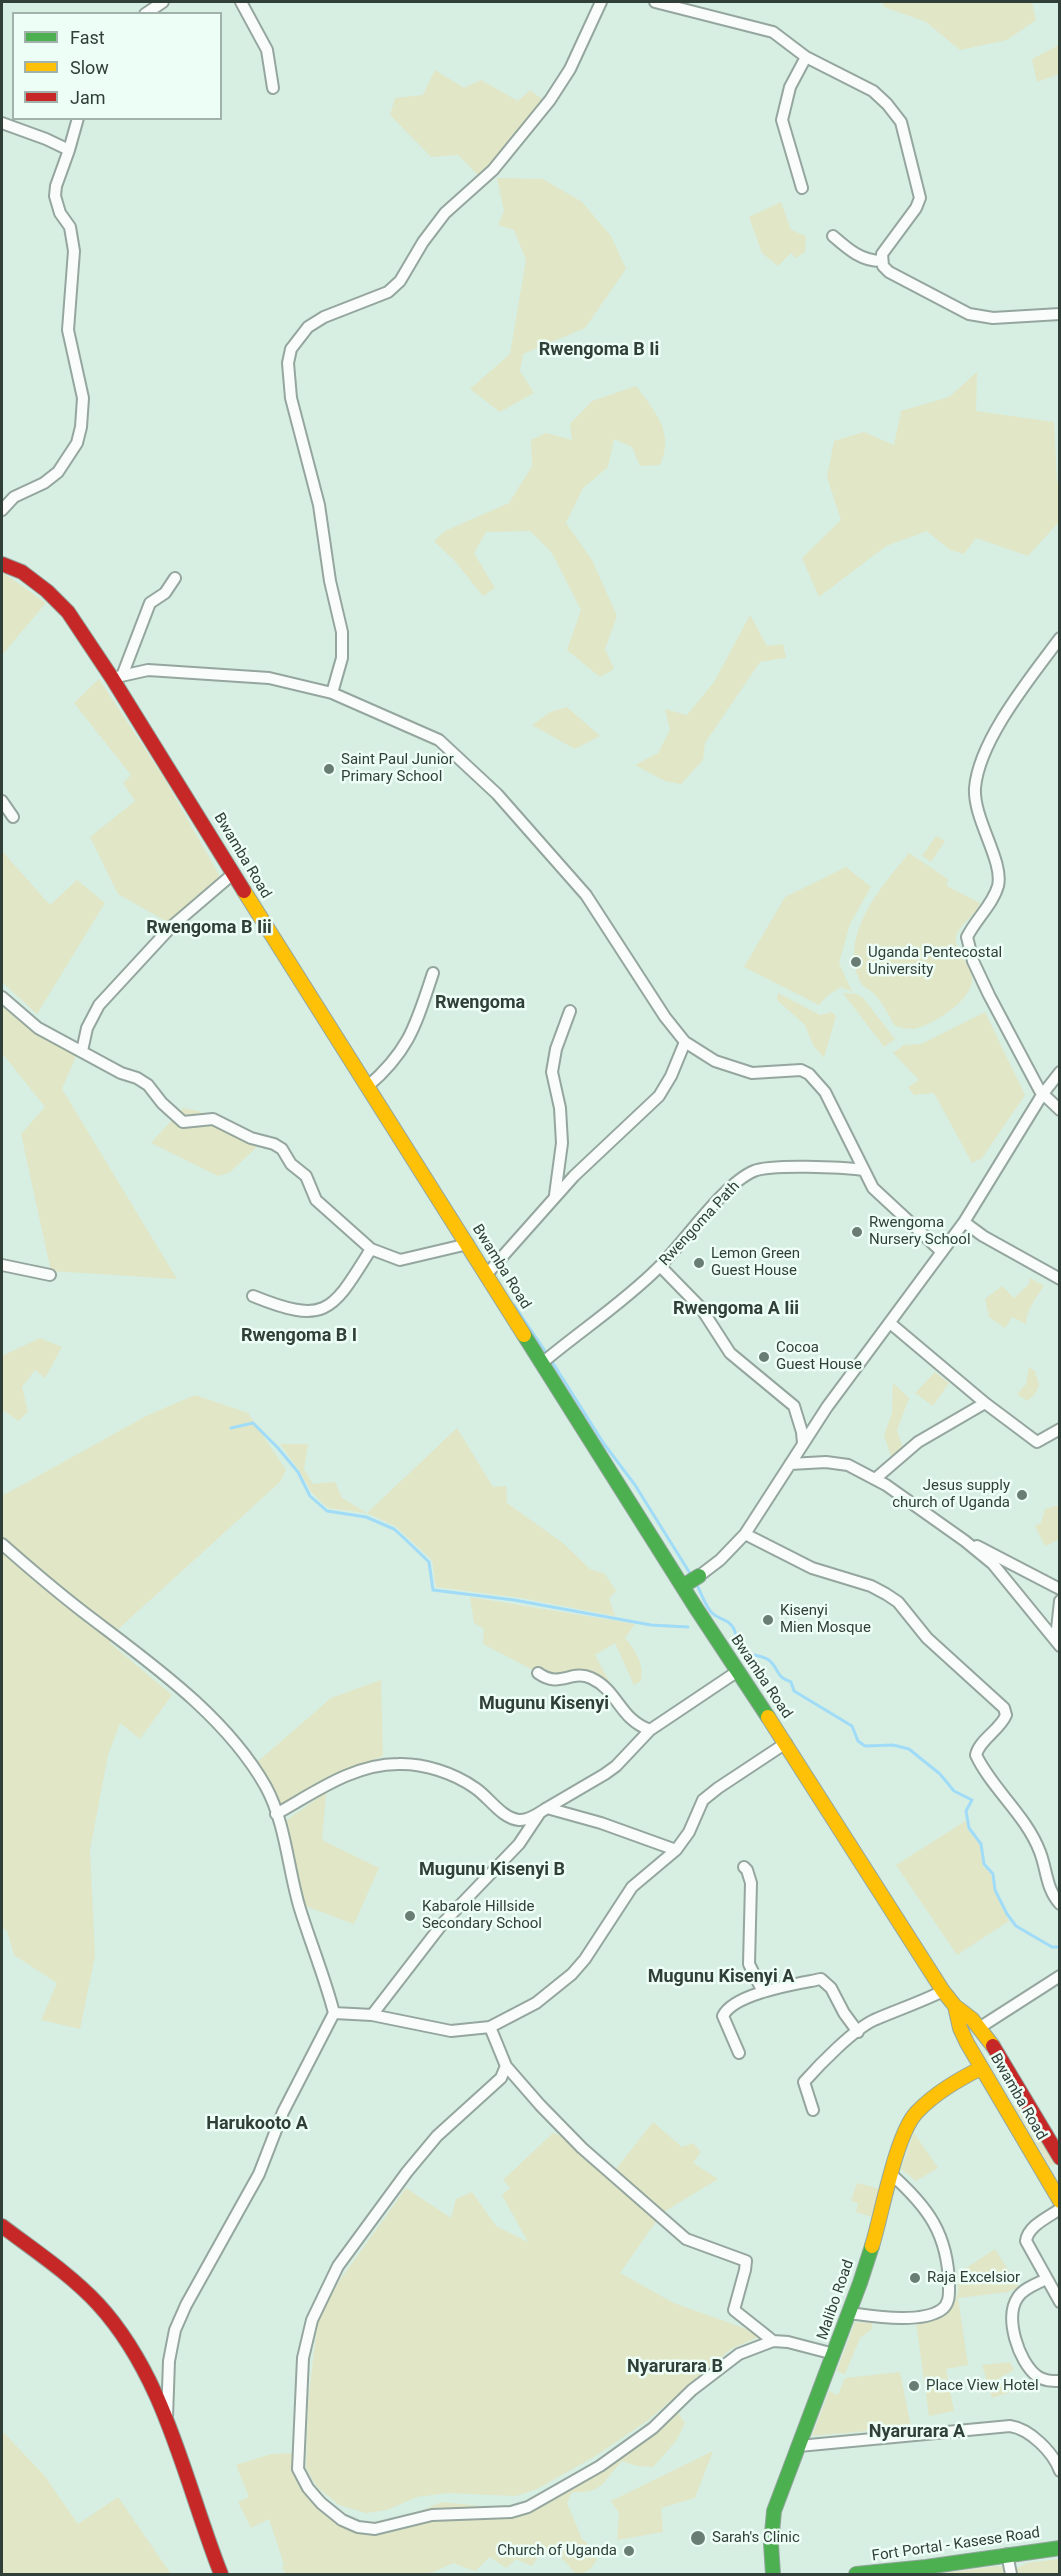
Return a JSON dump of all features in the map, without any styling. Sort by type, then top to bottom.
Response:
[{"type":"main road","name":"Bwamba Road","points":[[2,564],[22,572],[47,591],[68,612],[117,677],[234,873],[367,1087],[683,1586],[944,1990],[955,2006],[980,2028],[995,2049],[1059,2158]]},
{"type":"main road","points":[[683,1586],[699,1576]]},
{"type":"main road","name":"Bwamba Road","points":[[955,2006],[960,2028],[981,2068],[1054,2179],[1059,2201]]},
{"type":"main road","name":"Malibo Road","points":[[774,2574],[771,2544],[774,2511],[849,2313],[879,2223],[891,2174],[907,2127],[915,2113],[947,2086],[981,2068]]},
{"type":"main road","points":[[2,2226],[92,2298],[110,2317],[143,2368],[167,2418],[190,2495],[221,2574]]},
{"type":"main road","name":"Fort Portal - Kasese Road","points":[[856,2574],[926,2567],[1059,2548]]},
{"type":"street","points":[[148,12],[163,2]]},
{"type":"street","points":[[241,2],[267,50],[273,87]]},
{"type":"street","points":[[332,693],[342,658],[342,632],[330,581],[319,505],[291,398],[288,363],[291,350],[308,327],[324,317],[388,292],[400,280],[438,222],[494,170],[550,100],[570,69],[601,2]]},
{"type":"street","points":[[655,2],[773,32],[806,57],[856,81],[873,91],[887,104],[901,122],[919,191],[919,204],[887,244],[881,261]]},
{"type":"street","points":[[802,188],[783,132],[782,120],[790,87],[806,57]]},
{"type":"street","points":[[2,510],[14,496],[44,483],[58,472],[77,443],[81,427],[83,398],[68,330],[74,251],[70,227],[60,213],[56,196],[56,186],[77,120]]},
{"type":"street","points":[[2,123],[69,150]]},
{"type":"street","points":[[833,236],[858,256],[869,261],[881,261]]},
{"type":"street","points":[[881,261],[889,272],[902,281],[933,294],[969,314],[993,318],[1059,314]]},
{"type":"street","points":[[117,677],[150,603],[165,593],[175,578]]},
{"type":"street","points":[[1059,638],[1004,719],[981,759],[975,801],[999,878],[994,896],[967,937],[973,961],[989,995],[1042,1095],[1059,1110]]},
{"type":"street","points":[[117,677],[148,670],[269,678],[332,693],[439,740],[497,794],[586,895],[665,1017],[685,1042],[715,1061],[752,1073],[801,1070],[809,1074],[825,1092],[863,1170],[879,1194],[942,1252]]},
{"type":"street","points":[[2,801],[13,817]]},
{"type":"street","points":[[82,1051],[87,1028],[99,1005],[171,927],[234,873]]},
{"type":"street","points":[[367,1087],[390,1066],[409,1040],[434,973]]},
{"type":"street","points":[[2,997],[38,1028],[121,1074],[137,1078],[148,1085],[162,1103],[183,1122],[213,1119],[251,1138],[274,1144],[282,1149],[291,1164],[306,1176],[316,1200],[372,1250],[400,1260],[468,1244]]},
{"type":"street","points":[[555,1196],[562,1143],[560,1108],[552,1072],[556,1049],[570,1011]]},
{"type":"street","points":[[486,1275],[582,1167],[659,1096],[671,1076],[685,1042]]},
{"type":"street","points":[[699,1576],[720,1560],[746,1534],[827,1407],[964,1222],[1042,1095],[1059,1072]]},
{"type":"street","name":"Rwengoma Path","points":[[542,1363],[628,1295],[660,1266],[724,1193],[755,1170],[799,1167],[863,1170]]},
{"type":"street","points":[[964,1222],[993,1242],[1059,1279]]},
{"type":"street","points":[[253,1296],[280,1306],[310,1312],[324,1309],[349,1286],[372,1250]]},
{"type":"street","points":[[2,1265],[50,1275]]},
{"type":"street","points":[[660,1266],[700,1308],[730,1353],[794,1406],[802,1432],[802,1444]]},
{"type":"street","points":[[890,1323],[985,1403],[1037,1442],[1059,1429]]},
{"type":"street","points":[[874,1479],[918,1442],[985,1403]]},
{"type":"street","points":[[790,1464],[826,1462],[848,1465],[874,1479],[966,1541],[993,1564],[1059,1645]]},
{"type":"street","points":[[746,1534],[812,1568],[871,1586],[898,1602],[927,1638],[1004,1708],[1006,1715],[1004,1720],[980,1746],[976,1755],[1032,1834],[1040,1852],[1048,1885],[1059,1904]]},
{"type":"street","points":[[966,1541],[1059,1589]]},
{"type":"street","points":[[2,1544],[81,1610],[156,1666],[227,1734],[256,1771],[267,1789],[276,1814],[300,1908],[334,2013],[283,2112],[259,2174],[186,2305],[175,2330],[170,2361],[167,2418]]},
{"type":"street","points":[[1059,1601],[1057,1629],[1059,1645]]},
{"type":"street","points":[[276,1814],[326,1785],[355,1773],[380,1765],[398,1764],[425,1767],[463,1781],[513,1819],[522,1820],[594,1782],[616,1766],[650,1730],[738,1671]]},
{"type":"street","points":[[538,1673],[548,1680],[555,1681],[572,1676],[588,1677],[594,1680],[609,1690],[630,1720],[650,1730]]},
{"type":"street","points":[[334,2013],[372,2015],[451,2031],[490,2027],[536,2002],[572,1974],[602,1935],[632,1887],[676,1850],[689,1832],[703,1800],[786,1743]]},
{"type":"street","points":[[544,1809],[601,1823],[676,1850]]},
{"type":"street","points":[[372,2015],[443,1923],[519,1844],[544,1809]]},
{"type":"street","points":[[744,1867],[747,1869],[750,1883],[749,1964],[763,1992]]},
{"type":"street","points":[[980,2028],[1059,1976]]},
{"type":"street","points":[[739,2053],[723,2016],[730,2006],[763,1992],[824,1980],[858,2032]]},
{"type":"street","points":[[813,2110],[804,2082],[858,2032],[874,2020],[911,2007],[944,1990]]},
{"type":"street","points":[[490,2027],[506,2066],[582,2148],[686,2239],[746,2262],[746,2270],[734,2310],[773,2341]]},
{"type":"street","points":[[506,2066],[501,2078],[492,2088],[438,2136],[407,2172],[338,2266],[312,2320],[303,2358],[298,2469],[308,2488],[321,2503],[342,2520],[358,2527],[375,2529],[438,2514],[511,2512],[528,2507],[600,2466],[644,2434],[692,2390],[739,2354],[773,2341],[788,2342],[834,2354]]},
{"type":"street","points":[[849,2313],[893,2318],[920,2316],[941,2310],[949,2298],[945,2246],[924,2207],[891,2174]]},
{"type":"street","points":[[1059,2209],[1027,2234],[1026,2241],[1059,2302]]},
{"type":"street","points":[[1046,2279],[1019,2296],[1012,2310],[1013,2323],[1030,2369],[1043,2379],[1059,2381]]},
{"type":"street","points":[[799,2446],[1010,2426],[1022,2431],[1047,2450],[1059,2471]]},
{"type":"street","points":[[1007,2554],[1011,2574]]},
{"type":"green space","points":[[882,2],[1032,2],[1036,20],[1007,40],[960,50],[926,22],[884,7]]},
{"type":"green space","points":[[1059,45],[1059,74],[1037,82],[1032,59]]},
{"type":"green space","points":[[435,70],[464,88],[481,80],[518,101],[530,90],[551,106],[484,181],[458,155],[431,157],[390,115],[395,98],[423,95]]},
{"type":"green space","points":[[497,178],[543,179],[582,202],[611,236],[626,269],[585,328],[523,354],[520,371],[534,393],[500,412],[470,389],[510,354],[526,260],[514,230],[498,225],[504,211]]},
{"type":"green space","points":[[781,202],[791,230],[806,236],[805,252],[796,258],[791,253],[778,266],[762,253],[749,217]]},
{"type":"green space","points":[[977,372],[976,411],[1054,422],[1059,485],[1059,522],[1028,556],[976,538],[964,554],[950,550],[927,531],[886,546],[819,597],[802,558],[841,520],[827,477],[834,441],[864,432],[894,445],[901,411],[949,397]]},
{"type":"green space","points":[[636,386],[656,414],[664,432],[664,453],[660,465],[640,466],[632,447],[614,439],[608,467],[583,488],[566,523],[592,560],[617,616],[605,649],[614,669],[600,677],[567,650],[581,610],[552,553],[530,531],[486,532],[474,553],[495,588],[483,596],[454,560],[434,541],[445,531],[509,503],[532,466],[531,440],[546,433],[572,440],[570,424],[592,401]]},
{"type":"green space","points":[[2,572],[46,603],[2,655]]},
{"type":"green space","points":[[750,615],[767,646],[783,644],[786,658],[760,662],[705,743],[703,760],[681,784],[665,781],[635,765],[658,753],[670,730],[665,709],[687,715],[714,682]]},
{"type":"green space","points":[[99,679],[164,778],[222,880],[173,925],[118,894],[90,837],[135,801],[123,783],[131,775],[74,703]]},
{"type":"green space","points":[[567,707],[600,736],[575,749],[532,725],[550,712]]},
{"type":"green space","points":[[936,836],[945,841],[931,862],[922,856]]},
{"type":"green space","points":[[2,851],[50,905],[77,880],[105,903],[37,1014],[2,982]]},
{"type":"green space","points":[[909,853],[948,879],[947,886],[980,903],[956,936],[957,947],[972,978],[967,994],[943,1016],[912,1029],[895,1026],[878,998],[861,983],[855,966],[854,948],[858,931],[875,897]]},
{"type":"green space","points":[[846,867],[871,887],[850,924],[839,963],[852,992],[841,987],[828,995],[819,1005],[744,967],[785,897]]},
{"type":"green space","points":[[778,993],[820,1015],[832,1012],[836,1016],[824,1058],[813,1045],[805,1025],[777,1000]]},
{"type":"green space","points":[[843,993],[856,994],[863,998],[895,1039],[884,1047]]},
{"type":"green space","points":[[2,994],[35,1022],[79,1049],[62,1089],[177,1279],[51,1271],[21,1134],[45,1107],[2,1053]]},
{"type":"green space","points":[[985,1012],[1025,1095],[982,1158],[972,1163],[934,1093],[914,1095],[908,1087],[919,1080],[893,1053],[904,1045],[921,1044]]},
{"type":"green space","points":[[183,1108],[199,1111],[230,1132],[260,1144],[229,1173],[218,1176],[151,1143]]},
{"type":"green space","points":[[1030,1278],[1044,1286],[1030,1309],[1026,1324],[1012,1317],[1005,1328],[989,1317],[985,1299],[1002,1286],[1014,1298],[1029,1284]]},
{"type":"green space","points":[[40,1338],[62,1347],[45,1378],[35,1370],[22,1387],[28,1412],[18,1421],[2,1409],[2,1356]]},
{"type":"green space","points":[[1029,1367],[1035,1371],[1039,1385],[1035,1394],[1027,1401],[1017,1394],[1026,1384]]},
{"type":"green space","points":[[935,1372],[949,1383],[933,1406],[915,1393]]},
{"type":"green space","points":[[893,1383],[909,1398],[897,1430],[905,1455],[892,1459],[884,1435],[892,1413]]},
{"type":"green space","points":[[195,1395],[248,1413],[286,1470],[280,1482],[115,1632],[2,1539],[2,1496],[148,1415]]},
{"type":"green space","points":[[457,1428],[493,1487],[506,1486],[507,1503],[564,1544],[590,1569],[605,1574],[616,1591],[609,1598],[615,1616],[522,1598],[436,1587],[432,1560],[395,1526],[367,1513]]},
{"type":"green space","points":[[280,1444],[308,1444],[304,1469],[313,1484],[335,1482],[342,1498],[367,1513],[328,1508],[312,1493]]},
{"type":"green space","points":[[1059,1505],[1059,1542],[1058,1540],[1045,1546],[1035,1526],[1041,1523],[1045,1509]]},
{"type":"green space","points":[[2,1547],[112,1640],[110,1643],[172,1695],[140,1739],[120,1723],[108,1755],[90,1850],[95,1956],[80,2029],[41,2020],[57,1983],[14,1955],[7,1931],[2,1927]]},
{"type":"green space","points":[[470,1597],[635,1624],[625,1638],[638,1658],[641,1681],[634,1685],[615,1643],[595,1655],[616,1694],[579,1677],[562,1681],[535,1671],[483,1644],[484,1629],[474,1623]]},
{"type":"green space","points":[[381,1680],[383,1756],[320,1782],[288,1804],[282,1805],[256,1763],[331,1698]]},
{"type":"green space","points":[[326,1792],[322,1840],[379,1868],[354,1924],[305,1906],[289,1845],[287,1820]]},
{"type":"green space","points":[[967,1820],[967,1829],[980,1844],[983,1866],[991,1874],[994,1890],[1009,1921],[957,1955],[896,1865]]},
{"type":"green space","points":[[1019,2103],[1055,2163],[1053,2165],[1050,2166],[1014,2106]]},
{"type":"green space","points":[[653,2122],[682,2147],[693,2143],[701,2152],[693,2163],[718,2179],[662,2213],[620,2273],[674,2303],[763,2335],[731,2349],[647,2421],[594,2457],[537,2489],[516,2496],[448,2493],[417,2497],[387,2510],[366,2513],[339,2505],[317,2487],[306,2468],[308,2403],[318,2317],[340,2280],[406,2188],[451,2218],[456,2199],[472,2192],[496,2226],[528,2242],[502,2195],[510,2188],[503,2180],[553,2133],[569,2139],[612,2174]]},
{"type":"green space","points":[[914,2133],[938,2168],[916,2181],[901,2169]]},
{"type":"green space","points":[[857,2183],[880,2189],[872,2217],[856,2212],[858,2203],[851,2201]]},
{"type":"green space","points":[[995,2249],[1019,2287],[1008,2292],[958,2298],[968,2365],[946,2369],[954,2411],[929,2416],[916,2322],[950,2308],[957,2295],[957,2274]]},
{"type":"green space","points":[[855,2322],[872,2323],[872,2329],[860,2338],[845,2374],[837,2371]]},
{"type":"green space","points":[[1010,2362],[1014,2370],[998,2379],[1001,2384],[1012,2378],[1013,2381],[1008,2383],[1011,2392],[992,2398],[982,2365]]},
{"type":"green space","points":[[900,2372],[911,2427],[812,2436],[829,2391],[838,2395],[845,2378]]},
{"type":"green space","points":[[676,2410],[685,2423],[676,2441],[653,2467],[636,2466],[622,2461],[602,2485],[590,2491],[572,2492],[567,2503],[582,2539],[595,2550],[597,2560],[588,2570],[580,2574],[576,2574],[557,2553],[542,2551],[532,2566],[516,2559],[506,2568],[490,2557],[475,2571],[453,2563],[433,2572],[419,2574],[286,2574],[269,2519],[251,2528],[238,2502],[249,2497],[236,2465],[271,2454],[293,2453],[295,2471],[351,2525],[383,2526],[442,2502],[480,2506],[523,2506],[596,2465]]},
{"type":"green space","points":[[2,2431],[44,2475],[78,2524],[118,2497],[171,2574],[2,2574]]},
{"type":"green space","points":[[713,2451],[695,2498],[661,2508],[663,2532],[617,2540],[619,2513],[611,2501]]},
{"type":"green space","points":[[1059,2559],[1059,2574],[1016,2574],[1017,2568],[1027,2563]]},
{"type":"green space","points":[[996,2566],[1005,2567],[1006,2574],[936,2574]]},
{"type":"waterway","points":[[514,1305],[547,1354]]},
{"type":"waterway","points":[[551,1360],[604,1444],[635,1485],[691,1575]]},
{"type":"waterway","points":[[231,1428],[253,1423],[298,1472],[310,1496],[327,1511],[366,1517],[394,1529],[429,1562],[433,1590],[514,1600],[651,1625],[688,1627]]},
{"type":"waterway","points":[[696,1583],[710,1610],[732,1625],[742,1650],[769,1660],[781,1676],[791,1682],[794,1691],[852,1726],[858,1741],[865,1746],[893,1745],[909,1749],[940,1774],[954,1791],[972,1800],[966,1811],[969,1828],[981,1844],[984,1864],[993,1874],[995,1890],[1007,1914],[1016,1926],[1052,1947],[1060,1947]]},
{"type":"traffic: fast","points":[[524,1335],[696,1608],[768,1717]]},
{"type":"traffic: fast","points":[[683,1586],[699,1576]]},
{"type":"traffic: fast","points":[[773,2574],[771,2544],[774,2511],[872,2246]]},
{"type":"traffic: fast","points":[[856,2574],[926,2567],[1060,2548]]},
{"type":"traffic: slow","points":[[244,891],[524,1335]]},
{"type":"traffic: slow","points":[[768,1717],[943,1991],[955,2006],[972,2019],[993,2046]]},
{"type":"traffic: slow","points":[[955,2006],[960,2028],[967,2043],[1060,2201]]},
{"type":"traffic: slow","points":[[872,2246],[890,2175],[909,2122],[939,2093],[981,2068]]},
{"type":"traffic: jam","points":[[2,564],[22,572],[47,591],[68,612],[112,678],[244,891]]},
{"type":"traffic: jam","points":[[993,2046],[1060,2158]]},
{"type":"traffic: jam","points":[[2,2226],[76,2283],[98,2304],[121,2333],[141,2365],[172,2433],[221,2574]]},
{"type":"place","name":"Saint Paul Junior Primary School","points":[[329,769]]},
{"type":"place","name":"Uganda Pentecostal University","points":[[856,962]]},
{"type":"place","name":"Rwengoma Nursery School","points":[[857,1232]]},
{"type":"place","name":"Lemon Green Guest House","points":[[699,1263]]},
{"type":"place","name":"Cocoa Guest House","points":[[764,1357]]},
{"type":"place","name":"Jesus supply church of Uganda","points":[[1022,1495]]},
{"type":"place","name":"Kisenyi Mien Mosque","points":[[768,1620]]},
{"type":"place","name":"Kabarole Hillside Secondary School","points":[[410,1916]]},
{"type":"place","name":"Raja Excelsior","points":[[915,2278]]},
{"type":"place","name":"Place View Hotel","points":[[914,2386]]},
{"type":"place","name":"Sarah's Clinic","points":[[698,2538]]},
{"type":"place","name":"Church of Uganda","points":[[629,2551]]},
{"type":"district","name":"Rwengoma B Ii","points":[[599,350]]},
{"type":"district","name":"Rwengoma B Iii","points":[[209,928]]},
{"type":"district","name":"Rwengoma","points":[[480,1003]]},
{"type":"district","name":"Rwengoma A Iii","points":[[736,1309]]},
{"type":"district","name":"Rwengoma B I","points":[[299,1336]]},
{"type":"district","name":"Mugunu Kisenyi","points":[[544,1704]]},
{"type":"district","name":"Mugunu Kisenyi B","points":[[492,1870]]},
{"type":"district","name":"Mugunu Kisenyi A","points":[[721,1977]]},
{"type":"district","name":"Harukooto A","points":[[257,2124]]},
{"type":"district","name":"Nyarurara B","points":[[675,2367]]},
{"type":"district","name":"Nyarurara A","points":[[917,2432]]}]
